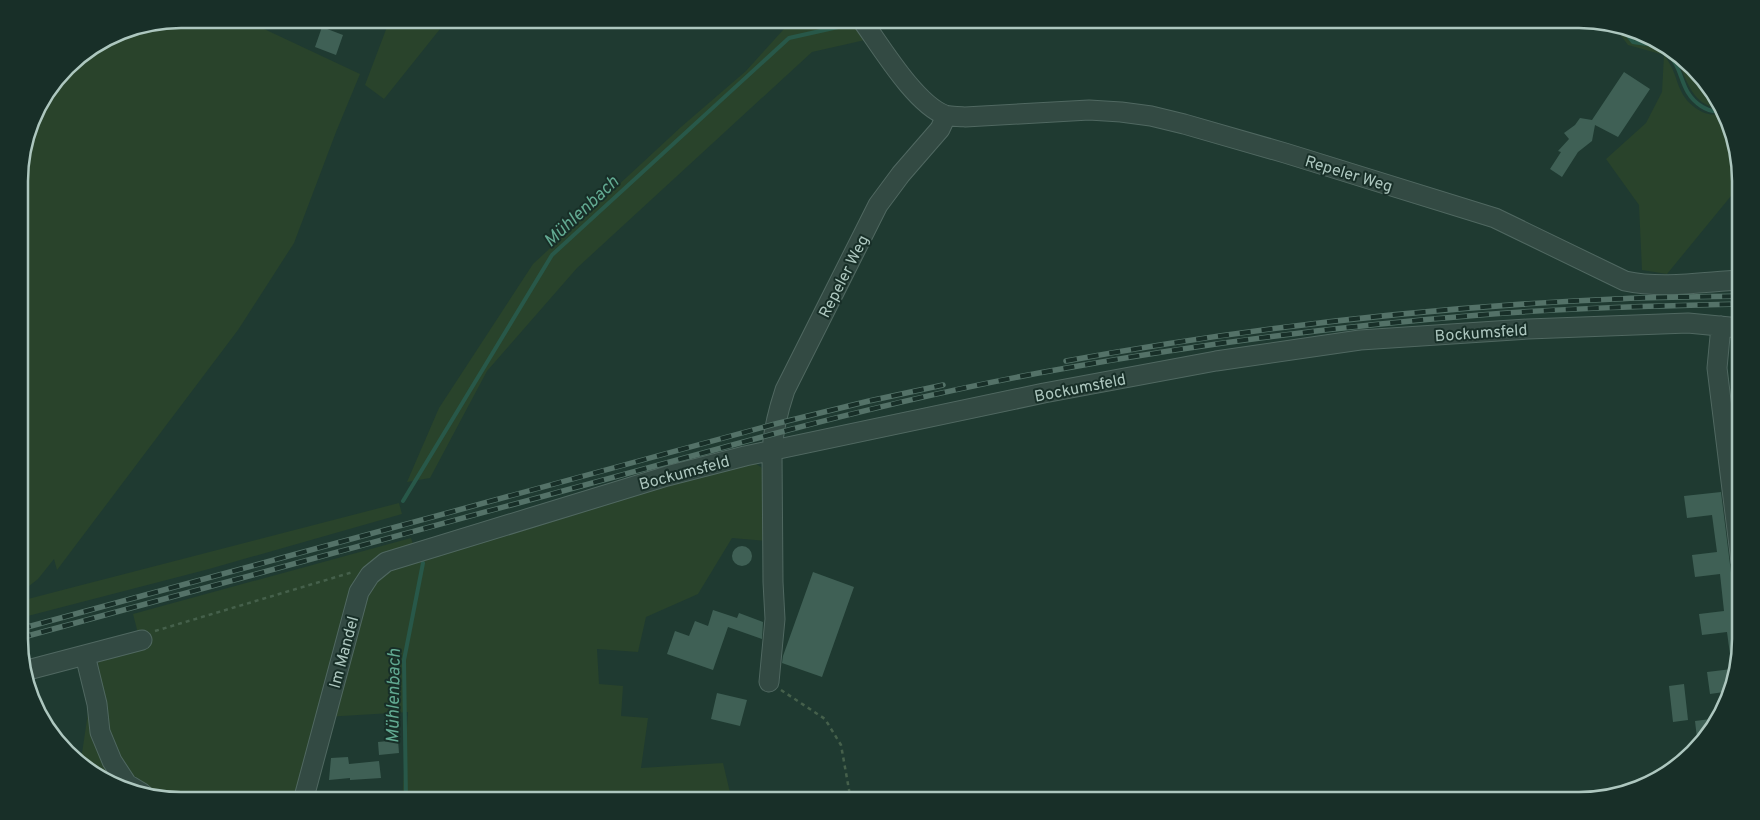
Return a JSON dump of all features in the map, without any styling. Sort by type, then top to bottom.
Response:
[{"type":"street","points":[[868,28],[915,93],[946,116]]},
{"type":"street","name":"Repeler Weg","points":[[769,682],[776,619],[773,582],[772,452],[776,419],[785,390],[878,205],[901,174],[940,129],[946,116],[965,117],[1089,110],[1151,116],[1285,153],[1495,218],[1625,281],[1639,284],[1662,284],[1732,280]]},
{"type":"street","name":"Bockumsfeld","points":[[436,548],[587,499],[745,456],[772,452],[1063,390],[1216,361],[1360,340],[1622,325],[1688,323],[1732,327]]},
{"type":"street","points":[[1721,326],[1717,368],[1732,489]]},
{"type":"street","name":"Im Mandel","points":[[304,792],[359,592],[370,575],[386,562],[436,548]]},
{"type":"street","points":[[31,669],[142,640]]},
{"type":"street","points":[[85,655],[97,704],[100,732],[112,761],[126,782]]},
{"type":"path","points":[[142,640],[146,633],[358,570]]},
{"type":"path","points":[[769,682],[825,719],[841,745],[849,792]]},
{"type":"green space","points":[[170,28],[262,28],[360,74],[294,243],[238,330],[57,570],[54,559],[38,579],[28,587],[28,170],[33,141],[39,122],[48,104],[72,72],[104,48],[131,36],[151,30]]},
{"type":"green space","points":[[387,28],[441,28],[384,99],[365,85]]},
{"type":"green space","points":[[785,28],[873,28],[865,40],[812,52],[577,268],[487,371],[430,478],[407,482],[439,408],[533,264],[681,127],[746,71]]},
{"type":"green space","points":[[1619,33],[1638,39],[1665,54],[1664,55],[1628,45]]},
{"type":"green space","points":[[1664,55],[1673,69],[1685,98],[1704,113],[1717,114],[1727,141],[1732,180],[1732,195],[1667,274],[1642,270],[1639,205],[1606,159],[1646,123],[1662,92]]},
{"type":"green space","points":[[1680,65],[1701,87],[1714,107],[1702,102],[1691,90]]},
{"type":"green space","points":[[751,461],[761,467],[767,482],[768,541],[732,538],[698,594],[646,617],[638,652],[597,649],[599,684],[623,686],[621,716],[648,718],[641,768],[723,763],[730,792],[403,792],[408,712],[325,717],[295,792],[170,792],[148,789],[133,780],[107,731],[98,662],[142,649],[133,614],[411,538],[417,556]]},
{"type":"green space","points":[[399,503],[402,514],[209,569],[28,616],[28,599]]},
{"type":"green space","points":[[89,706],[118,779],[82,756]]},
{"type":"building","points":[[322,28],[343,35],[336,55],[315,47]]},
{"type":"building","points":[[1624,72],[1650,89],[1618,137],[1595,125],[1592,141],[1578,152],[1562,177],[1550,169],[1561,152],[1558,151],[1569,139],[1564,133],[1575,125],[1580,118],[1592,120]]},
{"type":"building","points":[[1721,492],[1732,581],[1731,661],[1727,632],[1702,635],[1699,614],[1724,611],[1720,574],[1695,577],[1692,555],[1717,552],[1712,515],[1687,518],[1684,496]]},
{"type":"building","points":[[738,546],[746,546],[752,552],[752,560],[746,566],[738,566],[732,560],[732,552]]},
{"type":"building","points":[[813,572],[854,587],[822,677],[782,663]]},
{"type":"building","points":[[713,610],[737,618],[739,613],[763,622],[762,639],[728,627],[713,670],[667,654],[675,631],[689,636],[695,621],[708,626]]},
{"type":"building","points":[[1730,669],[1723,692],[1710,694],[1707,672]]},
{"type":"building","points":[[1684,684],[1688,720],[1673,722],[1669,686]]},
{"type":"building","points":[[717,693],[747,700],[740,726],[711,719]]},
{"type":"building","points":[[1710,719],[1697,738],[1695,721]]},
{"type":"building","points":[[398,740],[399,753],[379,755],[378,742]]},
{"type":"building","points":[[348,757],[349,764],[379,761],[381,778],[329,780],[331,758]]},
{"type":"waterway","name":"Mühlenbach","points":[[403,501],[552,255],[789,38],[834,28]]},
{"type":"waterway","points":[[1628,36],[1633,42],[1650,45]]},
{"type":"waterway","points":[[1672,59],[1685,87],[1694,100],[1708,110],[1716,111]]},
{"type":"waterway","name":"Mühlenbach","points":[[406,792],[404,660],[423,563]]},
{"type":"railway","points":[[1066,361],[1271,329],[1408,313],[1631,298],[1732,296]]},
{"type":"railway","points":[[28,636],[773,434],[916,398],[988,383],[1113,360],[1217,344],[1375,325],[1545,311],[1732,304]]},
{"type":"railway","points":[[28,627],[775,424],[943,385]]}]
